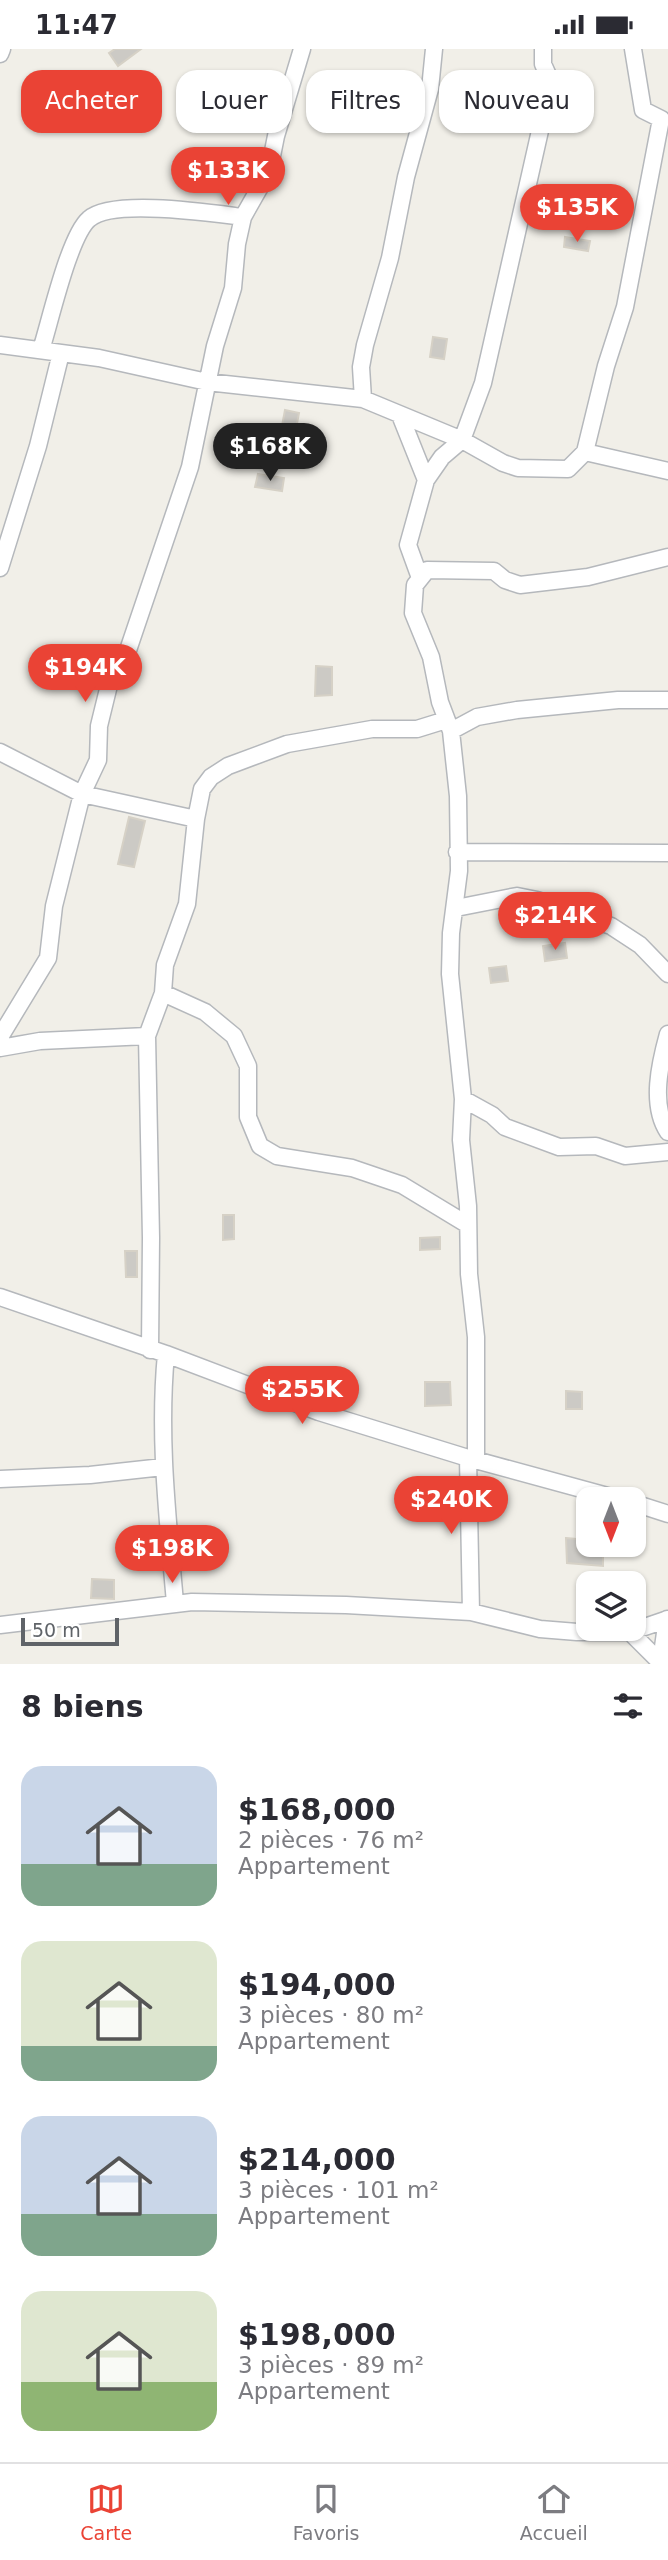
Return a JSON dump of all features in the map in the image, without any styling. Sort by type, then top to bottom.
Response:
[{"type":"street","points":[[0,1037],[48,958],[54,906],[82,794],[97,760],[99,726],[109,685],[122,668],[190,467],[207,382],[233,288],[237,244],[243,217],[270,171],[276,136],[302,49]]},
{"type":"street","points":[[363,398],[360,367],[390,258],[406,177],[430,89],[434,49]]},
{"type":"street","points":[[420,577],[408,545],[426,480],[442,457],[463,440],[488,365],[551,82],[543,64],[543,49]]},
{"type":"street","points":[[0,345],[99,358],[207,382],[363,398],[463,440],[503,463],[550,471],[568,469],[585,452],[606,366],[625,307],[665,115],[643,110],[633,49]]},
{"type":"street","points":[[41,351],[76,237],[88,219],[100,211],[183,210],[243,217]]},
{"type":"street","points":[[0,568],[38,446],[61,353]]},
{"type":"street","points":[[400,415],[426,480]]},
{"type":"street","points":[[585,452],[668,471]]},
{"type":"street","points":[[471,1612],[472,1458],[478,1389],[461,1140],[463,1099],[451,1002],[451,933],[456,908],[458,796],[448,725],[431,657],[413,613],[412,596],[420,577],[427,570],[450,573],[479,570],[494,572],[505,580],[520,585],[588,577],[668,557]]},
{"type":"street","points":[[150,1350],[151,1238],[146,1036],[163,993],[165,965],[187,904],[196,819],[202,789],[211,777],[229,766],[287,744],[372,729],[417,729],[517,710],[618,700],[668,700]]},
{"type":"street","points":[[0,752],[82,794],[196,819]]},
{"type":"street","points":[[457,852],[668,853]]},
{"type":"street","points":[[456,908],[517,896],[537,900],[611,926],[639,945],[668,974]]},
{"type":"street","points":[[163,993],[205,1012],[234,1036],[248,1066],[248,1117],[260,1146],[277,1156],[352,1168],[402,1185],[468,1225]]},
{"type":"street","points":[[668,1034],[662,1055],[658,1104],[661,1121],[668,1132]]},
{"type":"street","points":[[0,1048],[40,1041],[146,1036]]},
{"type":"street","points":[[463,1099],[492,1115],[505,1127],[559,1147],[596,1146],[625,1156],[668,1152]]},
{"type":"street","points":[[0,1297],[319,1412],[576,1487]]},
{"type":"street","points":[[166,1355],[162,1395],[163,1467],[175,1603]]},
{"type":"street","points":[[0,1479],[90,1475],[163,1467]]},
{"type":"street","points":[[646,1507],[668,1514]]},
{"type":"street","points":[[0,1625],[175,1603],[346,1605],[471,1612],[540,1629],[576,1630]]},
{"type":"street","points":[[646,1627],[668,1619],[661,1663]]},
{"type":"street","points":[[639,1641],[661,1663]]},
{"type":"building","points":[[115,49],[141,49],[118,66],[109,53]]},
{"type":"building","points":[[565,237],[590,241],[588,251],[564,247]]},
{"type":"building","points":[[433,337],[447,339],[444,359],[430,357]]},
{"type":"building","points":[[285,410],[299,413],[295,434],[281,431]]},
{"type":"building","points":[[258,474],[284,478],[282,491],[255,487]]},
{"type":"building","points":[[316,666],[332,667],[332,695],[315,696]]},
{"type":"building","points":[[129,817],[145,821],[134,867],[118,864]]},
{"type":"building","points":[[565,943],[567,958],[545,961],[543,946]]},
{"type":"building","points":[[506,966],[508,981],[491,983],[489,968]]},
{"type":"building","points":[[223,1215],[234,1215],[234,1239],[223,1240]]},
{"type":"building","points":[[440,1237],[440,1249],[420,1250],[420,1238]]},
{"type":"building","points":[[125,1251],[137,1251],[137,1277],[126,1277]]},
{"type":"building","points":[[425,1382],[450,1382],[451,1405],[425,1406]]},
{"type":"building","points":[[566,1391],[582,1392],[582,1409],[566,1409]]},
{"type":"building","points":[[566,1538],[576,1539],[576,1557],[603,1557],[603,1566],[567,1563]]},
{"type":"building","points":[[92,1579],[114,1580],[114,1599],[91,1598]]}]
